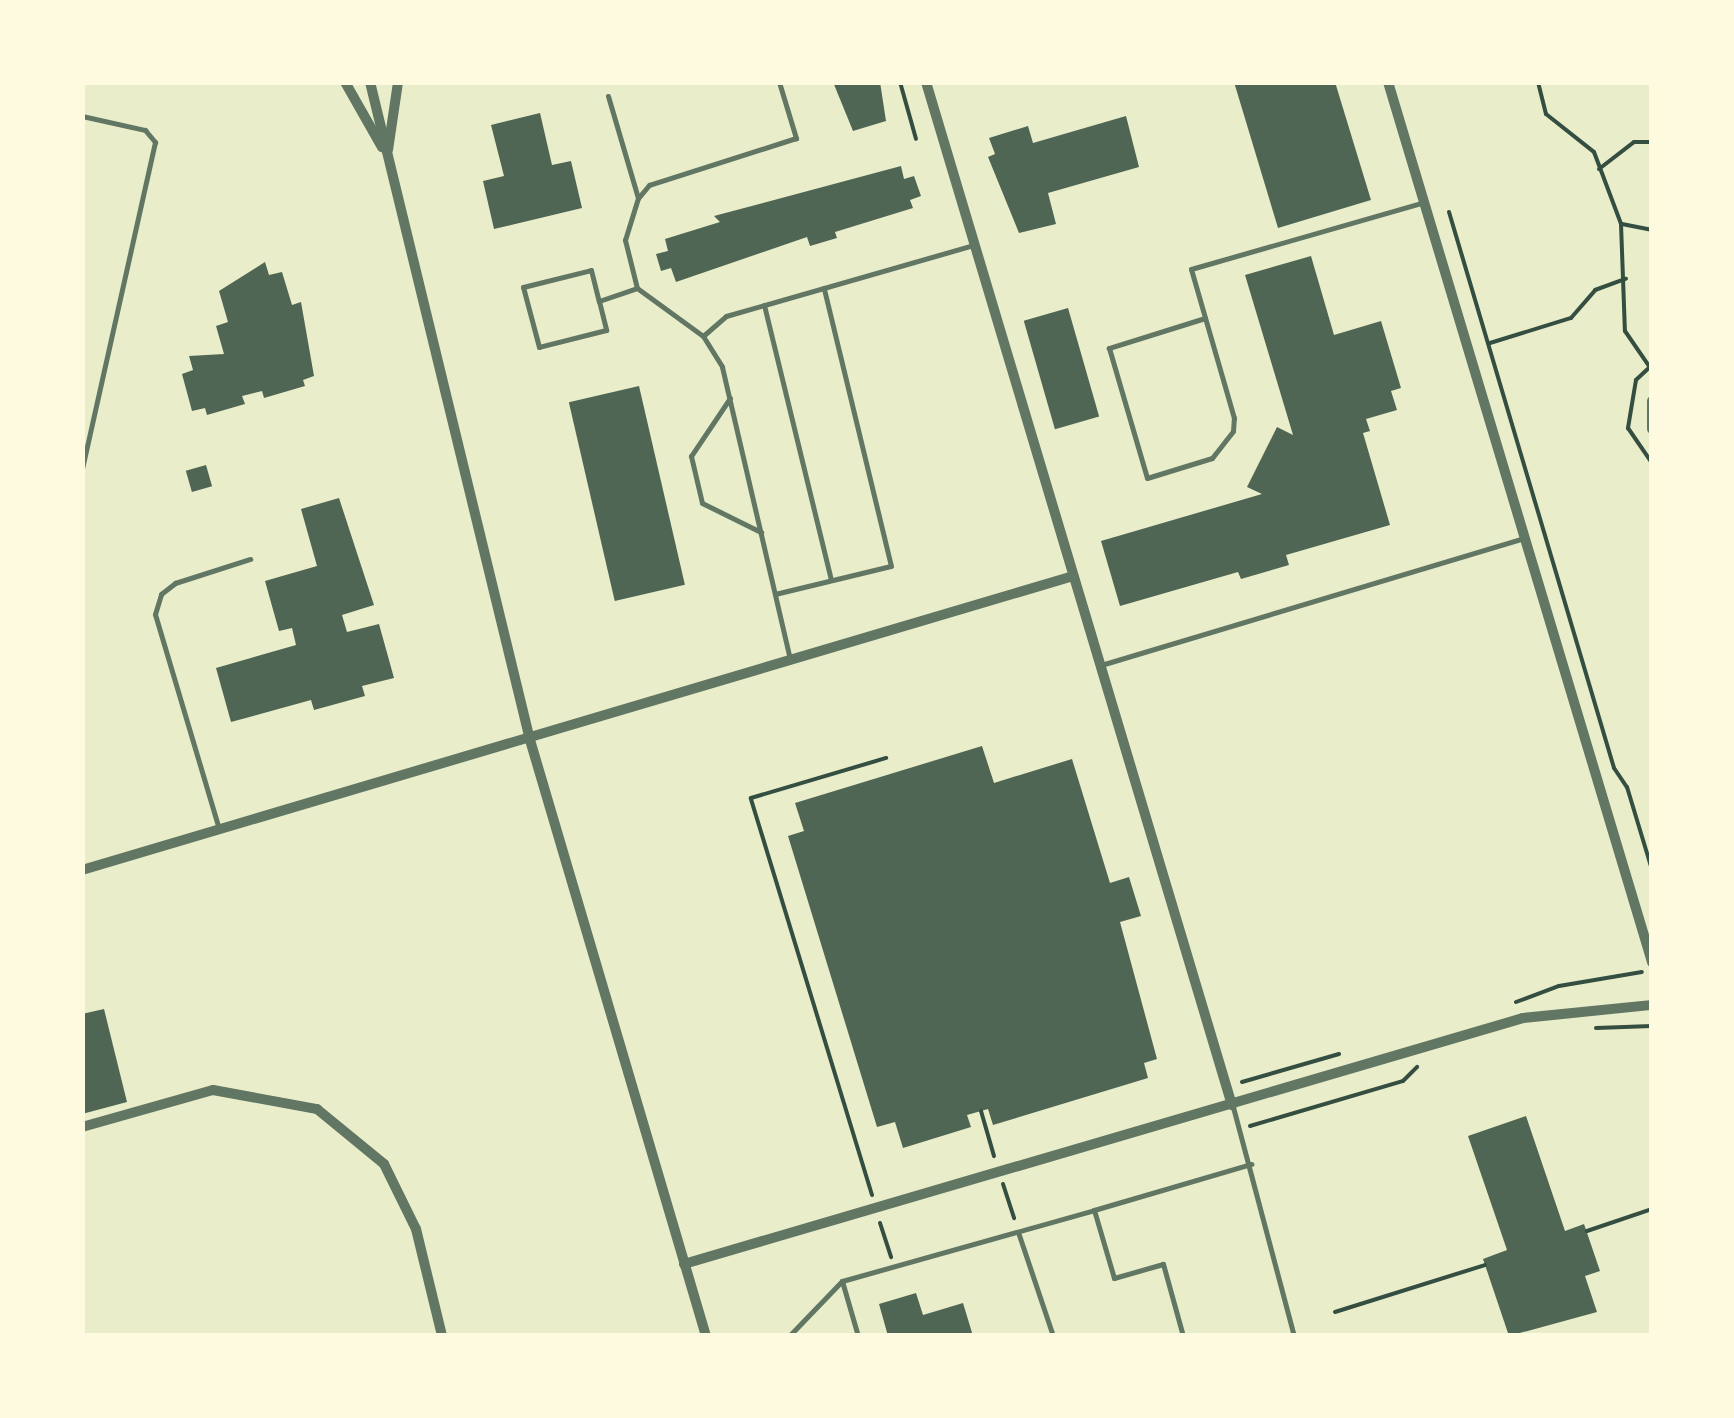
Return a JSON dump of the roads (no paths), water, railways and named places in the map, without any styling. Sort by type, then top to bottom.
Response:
[{"type":"street","points":[[345,82],[387,156]]},
{"type":"street","points":[[370,82],[530,740],[706,1336]]},
{"type":"street","points":[[387,156],[398,82]]},
{"type":"street","points":[[926,82],[1232,1105]]},
{"type":"street","points":[[1388,82],[1652,962]]},
{"type":"street","points":[[1652,402],[1652,429]]},
{"type":"street","points":[[82,870],[1073,576]]},
{"type":"street","points":[[684,1264],[1522,1018],[1652,1005]]},
{"type":"street","points":[[82,1127],[213,1090],[317,1108],[384,1164],[416,1230],[442,1336]]},
{"type":"lane","points":[[779,82],[796,138],[650,186],[638,198],[624,240],[637,288],[703,336],[722,368],[791,662]]},
{"type":"lane","points":[[608,96],[638,198]]},
{"type":"lane","points":[[82,116],[145,130],[155,142],[82,468]]},
{"type":"lane","points":[[1205,318],[1109,348],[1147,478],[1212,458],[1233,431],[1205,318],[1191,269],[1424,202]]},
{"type":"lane","points":[[703,336],[726,316],[974,244]]},
{"type":"lane","points":[[591,270],[599,301],[606,330],[539,347],[523,287],[591,270]]},
{"type":"lane","points":[[599,301],[637,288]]},
{"type":"lane","points":[[775,594],[891,566],[824,288]]},
{"type":"lane","points":[[764,305],[831,580]]},
{"type":"lane","points":[[730,398],[691,456],[710,511],[761,532]]},
{"type":"lane","points":[[1100,666],[1525,538]]},
{"type":"lane","points":[[220,830],[156,614],[161,594],[175,583],[250,558]]},
{"type":"lane","points":[[1232,1105],[1252,1164],[1294,1336]]},
{"type":"lane","points":[[789,1336],[842,1281],[1252,1164]]},
{"type":"lane","points":[[1094,1210],[1114,1278],[1163,1264],[1184,1336]]},
{"type":"lane","points":[[1018,1232],[1052,1336]]},
{"type":"lane","points":[[842,1281],[858,1336]]}]
